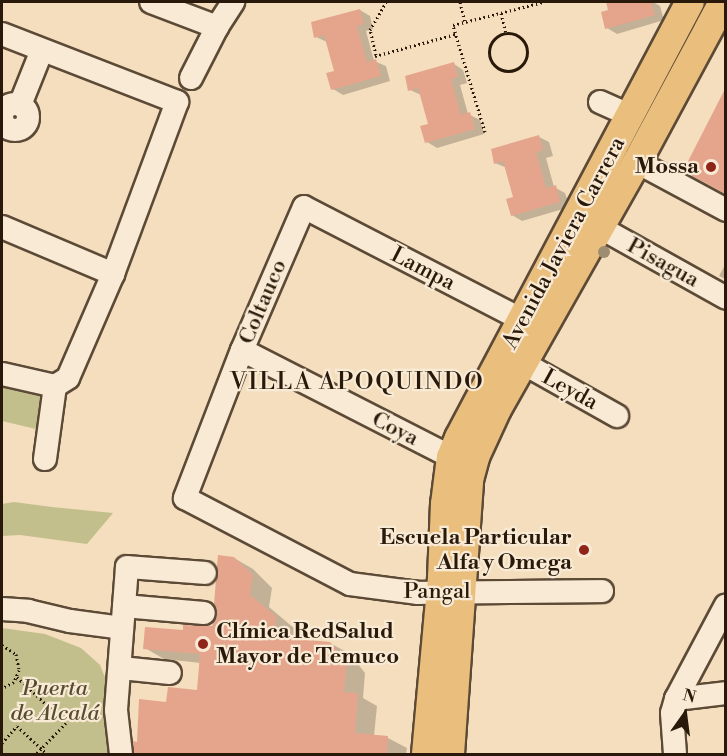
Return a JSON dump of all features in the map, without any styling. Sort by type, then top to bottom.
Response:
[{"type":"main road","name":"Avenida Javiera Carrera","points":[[450,754],[452,592],[445,504],[452,457],[459,438],[601,228],[638,162],[643,122],[690,2]]},
{"type":"main road","name":"Avenida Javiera Carrera","points":[[426,754],[472,467],[497,409],[523,363],[533,326],[643,122],[723,2]]},
{"type":"street","points":[[151,2],[217,27]]},
{"type":"street","points":[[191,78],[217,27],[233,2]]},
{"type":"street","points":[[2,34],[177,102],[113,274],[61,382],[45,459]]},
{"type":"street","points":[[20,105],[42,50]]},
{"type":"street","points":[[600,102],[643,122]]},
{"type":"street","points":[[638,162],[726,210]]},
{"type":"street","name":"Lampa","points":[[304,207],[533,326]]},
{"type":"street","name":"Coltauco","points":[[185,498],[242,350],[304,207]]},
{"type":"street","points":[[2,227],[113,274]]},
{"type":"street","name":"Pisagua","points":[[601,228],[726,298]]},
{"type":"street","name":"Coya","points":[[242,350],[452,457]]},
{"type":"street","name":"Leyda","points":[[523,363],[616,416]]},
{"type":"street","points":[[2,374],[61,382]]},
{"type":"street","name":"Pangal","points":[[185,498],[350,584],[395,592],[602,591]]},
{"type":"street","points":[[121,754],[117,710],[127,567],[206,573]]},
{"type":"street","points":[[675,754],[672,712],[676,699],[726,605]]},
{"type":"street","points":[[2,609],[28,610],[70,621],[204,613]]},
{"type":"street","points":[[121,668],[171,673]]},
{"type":"street","points":[[676,699],[726,693]]},
{"type":"path","points":[[386,2],[370,30],[376,56],[456,34]]},
{"type":"path","points":[[460,2],[465,22]]},
{"type":"path","points":[[485,132],[453,25],[543,2]]},
{"type":"path","points":[[501,13],[506,33]]},
{"type":"path","points":[[506,33],[519,37],[527,47],[522,66],[510,71],[497,68],[489,51],[494,39],[506,33]]},
{"type":"path","points":[[2,645],[16,654],[19,670],[17,677],[2,688]]},
{"type":"path","points":[[17,677],[66,723],[36,754]]},
{"type":"path","points":[[2,743],[17,726],[47,754]]},
{"type":"green space","points":[[2,385],[45,395],[40,430],[2,421]]},
{"type":"green space","points":[[14,502],[113,513],[87,544],[20,535],[2,536],[2,504]]},
{"type":"green space","name":"Puerta de Alcalá","points":[[2,628],[45,634],[81,648],[100,665],[109,687],[109,754],[2,754]]},
{"type":"building","points":[[606,2],[651,2],[655,15],[605,29],[601,12],[608,10]]},
{"type":"building","points":[[360,9],[364,24],[357,26],[367,62],[376,59],[381,76],[331,90],[326,73],[334,71],[324,35],[314,38],[311,22]]},
{"type":"building","points":[[454,62],[458,77],[451,79],[461,115],[470,112],[475,129],[425,143],[420,126],[428,124],[418,88],[408,91],[405,76]]},
{"type":"building","points":[[726,87],[726,194],[683,171]]},
{"type":"building","points":[[539,135],[543,150],[536,152],[546,188],[556,185],[560,202],[511,216],[506,199],[513,197],[503,161],[494,164],[491,149]]},
{"type":"building","points":[[218,555],[234,557],[253,575],[250,595],[276,616],[275,637],[330,642],[347,661],[344,692],[358,693],[355,733],[388,736],[387,754],[134,754],[133,741],[137,742],[139,699],[166,702],[168,687],[197,690],[200,654],[143,649],[145,627],[183,630],[183,625],[212,626],[217,615],[214,604]]},
{"type":"place","name":"Mossa","points":[[711,167]]},
{"type":"place","name":"Escuela Particular Alfa y Omega","points":[[584,550]]},
{"type":"place","name":"Clínica RedSalud Mayor de Temuco","points":[[203,644]]},
{"type":"district","name":"VILLA APOQUINDO","points":[[357,383]]}]
